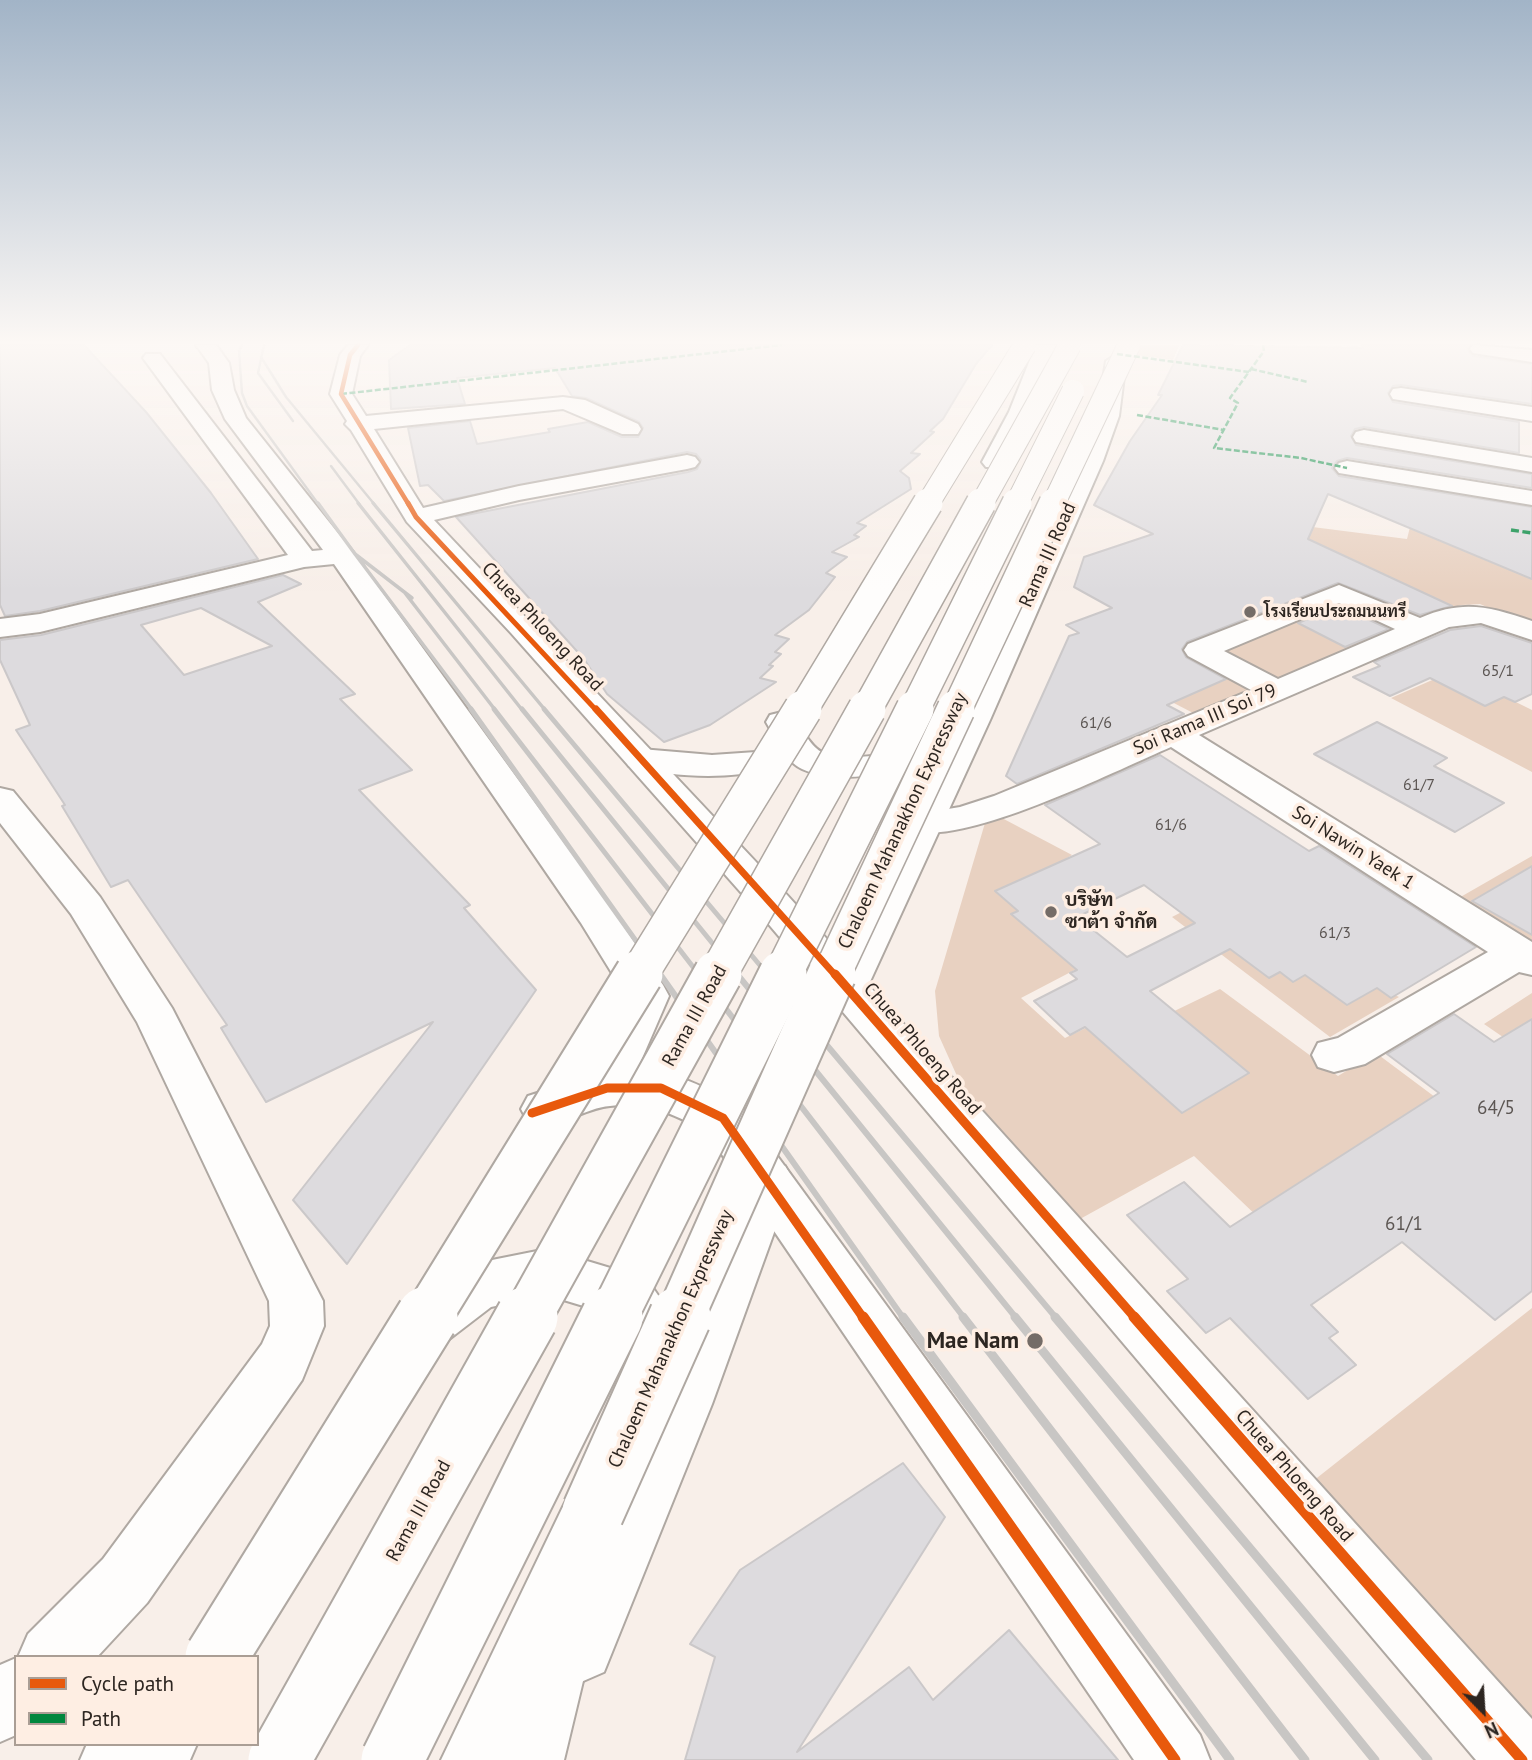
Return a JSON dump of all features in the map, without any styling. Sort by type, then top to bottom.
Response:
[{"type":"main road","points":[[206,427],[288,533],[304,559]]},
{"type":"main road","points":[[242,427],[343,558],[626,960],[648,996],[607,1088]]},
{"type":"main road","name":"Chuea Phloeng Road","points":[[358,427],[416,517],[711,833],[1522,1760]]},
{"type":"main road","points":[[626,427],[630,429]]},
{"type":"main road","points":[[711,833],[955,445],[969,427]]},
{"type":"main road","points":[[217,1655],[712,858],[975,427]]},
{"type":"main road","name":"Rama III Road","points":[[373,1760],[919,635],[1012,427]]},
{"type":"main road","name":"Rama III Road","points":[[279,1760],[1024,427]]},
{"type":"main road","points":[[392,1760],[1054,427]]},
{"type":"main road","name":"Rama III Road","points":[[261,1760],[919,635],[1059,427]]},
{"type":"main road","name":"Chaloem Mahanakhon Expressway","points":[[476,1760],[593,1512],[851,931],[1090,427]]},
{"type":"main road","name":"Rama III Road","points":[[847,986],[974,720],[1104,427]]},
{"type":"main road","points":[[1364,437],[1532,465]]},
{"type":"main road","points":[[416,517],[519,493],[687,462]]},
{"type":"main road","points":[[1348,468],[1532,498]]},
{"type":"main road","points":[[0,628],[40,623],[304,559],[343,558]]},
{"type":"main road","points":[[1276,690],[1199,650],[1339,593],[1421,628]]},
{"type":"main road","name":"Soi Rama III Soi 79","points":[[925,823],[947,822],[967,816],[1174,734],[1443,619],[1483,614],[1532,631]]},
{"type":"main road","points":[[782,722],[801,752],[813,762],[860,768],[919,756],[974,720]]},
{"type":"main road","name":"Soi Nawin Yaek 1","points":[[1174,734],[1525,957]]},
{"type":"main road","points":[[641,760],[712,765],[756,762]]},
{"type":"main road","points":[[0,799],[86,906],[157,1019],[296,1301],[297,1326],[282,1362],[125,1581],[53,1655]]},
{"type":"main road","points":[[1334,1055],[1349,1052],[1525,957]]},
{"type":"main road","points":[[184,1655],[380,1360],[626,960]]},
{"type":"main road","points":[[532,1113],[607,1088],[662,1088],[723,1118],[1175,1760]]},
{"type":"main road","points":[[535,1760],[683,1404],[768,1180]]},
{"type":"main road","points":[[380,1360],[477,1286],[547,1272],[628,1296],[659,1340],[683,1404]]},
{"type":"main road","points":[[529,1760],[593,1512]]},
{"type":"main road","points":[[0,1708],[14,1694]]},
{"type":"shaded area","points":[[1413,515],[1532,535],[1532,627],[1480,604],[1461,605],[1419,619],[1389,603],[1273,522],[1407,539]]},
{"type":"shaded area","points":[[1327,590],[1401,625],[1199,716],[1133,682],[1166,653]]},
{"type":"shaded area","points":[[1453,671],[1532,710],[1532,772],[1391,698]]},
{"type":"shaded area","points":[[1000,817],[1072,855],[1010,894],[1088,963],[1021,998],[1065,1038],[1117,1013],[1135,1030],[1220,989],[1338,1076],[1376,1053],[1439,1100],[1262,1221],[1194,1156],[1071,1224],[975,1116],[939,1036],[935,991],[985,823]]},
{"type":"shaded area","points":[[1532,856],[1532,946],[1457,899]]},
{"type":"shaded area","points":[[1201,902],[1399,997],[1330,1037],[1172,917]]},
{"type":"shaded area","points":[[1532,993],[1532,1057],[1484,1024]]},
{"type":"shaded area","points":[[1532,1308],[1532,1733],[1308,1485]]},
{"type":"building","points":[[0,427],[158,427],[211,493],[258,559],[40,611],[5,616],[0,605]]},
{"type":"building","points":[[472,427],[477,444],[550,432],[548,429],[559,427],[600,427],[622,437],[638,437],[643,428],[934,427],[930,431],[934,432],[911,453],[920,454],[900,471],[909,478],[911,489],[857,523],[866,526],[854,535],[859,537],[832,552],[847,557],[826,573],[835,577],[809,610],[775,635],[789,639],[775,652],[781,654],[760,678],[776,682],[710,725],[664,742],[607,694],[584,659],[456,517],[688,472],[697,469],[701,460],[696,454],[687,452],[444,501],[428,485],[420,486],[408,428]]},
{"type":"building","points":[[1140,427],[1363,427],[1355,429],[1351,436],[1356,445],[1532,474],[1532,488],[1347,458],[1337,461],[1332,468],[1339,476],[1532,507],[1532,579],[1328,494],[1308,539],[1452,606],[1420,615],[1338,583],[1187,642],[1182,649],[1186,657],[1226,679],[1167,705],[1184,714],[1017,784],[1006,776],[1069,636],[1079,633],[1066,625],[1112,608],[1074,587],[1084,557],[1153,534],[1094,505]]},
{"type":"building","points":[[1365,427],[1519,427],[1519,453]]},
{"type":"building","points":[[283,575],[301,584],[258,602],[355,694],[340,699],[412,770],[359,790],[470,905],[464,908],[536,990],[347,1264],[293,1200],[433,1022],[266,1102],[221,1028],[227,1025],[128,880],[111,887],[62,806],[65,805],[16,730],[30,725],[0,660],[0,640],[41,635]],"holes":[[[201,608],[272,646],[184,675],[141,625]]]},
{"type":"building","points":[[1339,606],[1389,629],[1345,647],[1298,623]]},
{"type":"building","points":[[1481,626],[1532,643],[1532,694],[1515,702],[1504,697],[1485,706],[1430,678],[1390,696],[1353,677],[1380,666],[1374,662],[1450,630]]},
{"type":"building","points":[[1377,722],[1447,758],[1434,766],[1504,803],[1455,832],[1314,754]]},
{"type":"building","points":[[1160,755],[1309,851],[1319,846],[1476,947],[1391,998],[1377,988],[1347,1005],[1305,975],[1293,982],[1280,972],[1269,978],[1230,949],[1150,991],[1249,1073],[1182,1113],[1085,1027],[1070,1035],[1034,1001],[1077,979],[1070,973],[1077,970],[1011,914],[1018,911],[995,891],[1100,844],[1045,805]],"holes":[[[1144,885],[1195,923],[1127,957],[1077,917]]]},
{"type":"building","points":[[1532,866],[1532,935],[1472,901]]},
{"type":"building","points":[[1454,1014],[1494,1042],[1532,1019],[1532,1291],[1495,1320],[1402,1242],[1311,1305],[1338,1332],[1329,1338],[1356,1365],[1308,1399],[1230,1318],[1206,1333],[1167,1291],[1188,1279],[1127,1215],[1184,1182],[1230,1227],[1439,1093],[1387,1054]]},
{"type":"building","points":[[903,1463],[945,1517],[797,1752],[909,1667],[933,1700],[1009,1630],[1118,1760],[685,1760],[715,1657],[690,1644],[740,1570]]},
{"type":"railway","points":[[262,427],[319,505]]},
{"type":"railway","points":[[311,427],[375,505]]},
{"type":"railway","points":[[331,466],[360,505]]},
{"type":"railway","points":[[318,503],[355,554]]},
{"type":"railway","points":[[358,503],[523,711]]},
{"type":"railway","points":[[373,503],[546,711]]},
{"type":"railway","points":[[355,554],[412,598]]},
{"type":"railway","points":[[355,554],[473,711]]},
{"type":"railway","points":[[405,593],[496,711]]},
{"type":"railway","points":[[471,709],[661,976]]},
{"type":"railway","points":[[494,709],[700,976]]},
{"type":"railway","points":[[522,709],[739,976]]},
{"type":"railway","points":[[544,709],[769,976]]},
{"type":"railway","points":[[660,974],[904,1319]]},
{"type":"railway","points":[[699,974],[965,1319]]},
{"type":"railway","points":[[737,974],[1017,1319]]},
{"type":"railway","points":[[767,974],[1057,1319]]},
{"type":"railway","points":[[903,1317],[1230,1760]]},
{"type":"railway","points":[[963,1317],[1305,1760]]},
{"type":"railway","points":[[1015,1317],[1375,1760]]},
{"type":"railway","points":[[1055,1317],[1428,1760]]},
{"type":"marked path","points":[[1207,427],[1224,430]]},
{"type":"marked path","points":[[1225,427],[1214,448],[1301,458],[1347,468]]},
{"type":"marked path","points":[[1511,530],[1532,533]]},
{"type":"cycle path","points":[[361,427],[416,517],[521,627],[774,905],[1522,1760]]},
{"type":"cycle path","points":[[532,1113],[607,1088],[661,1088],[723,1118],[1175,1760]]},
{"type":"place","name":"โรงเรียนประถมนนทรี","points":[[1250,612]]},
{"type":"place","name":"บริษัท ซาต้า จำกัด","points":[[1051,912]]},
{"type":"place","name":"Mae Nam","points":[[1035,1341]]}]
